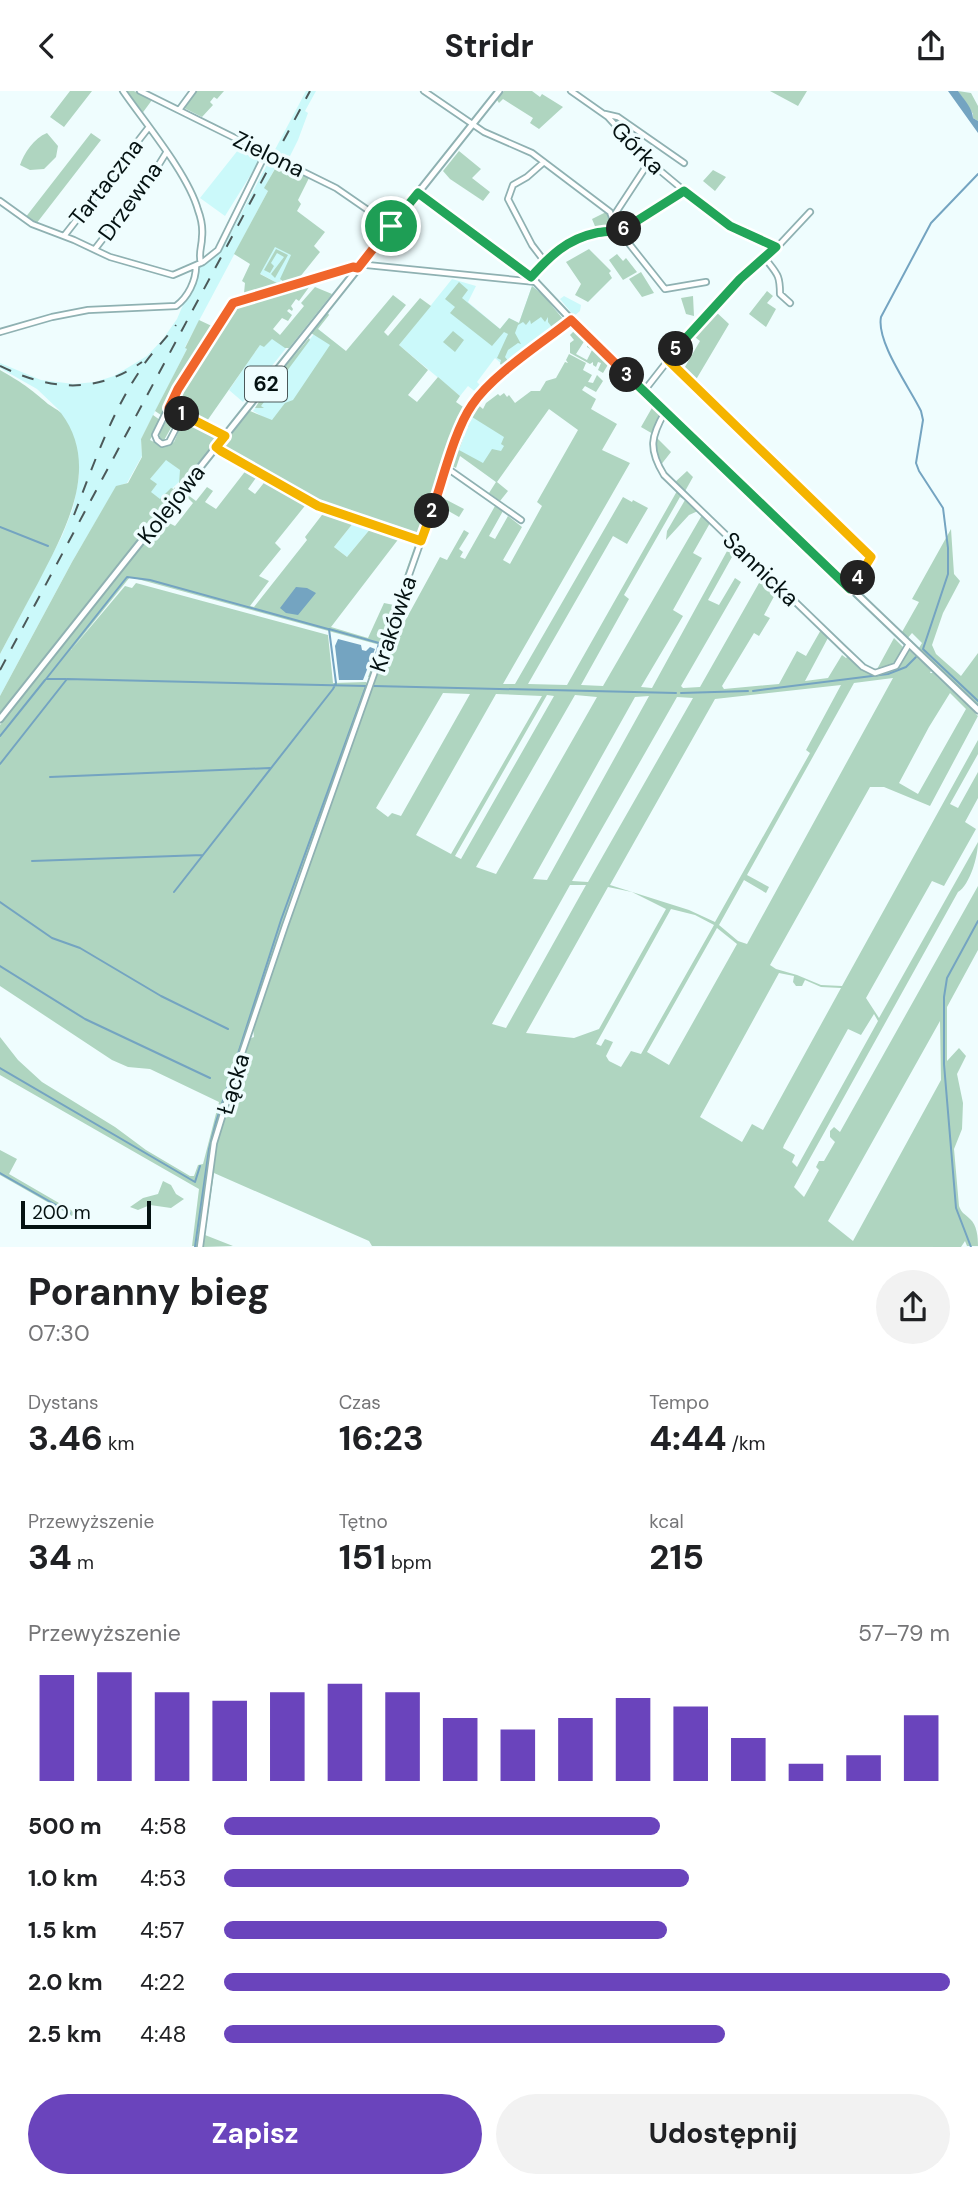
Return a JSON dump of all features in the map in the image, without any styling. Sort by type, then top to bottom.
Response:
[{"type":"main road","name":"Kolejowa","points":[[0,719],[499,91]]},
{"type":"main road","points":[[418,193],[526,272],[665,412],[978,710]]},
{"type":"street","points":[[0,332],[88,310],[176,306],[191,288],[202,236],[197,206],[187,184],[123,91]]},
{"type":"street","name":"Zielona","points":[[140,91],[342,191],[391,226]]},
{"type":"street","points":[[179,110],[193,91]]},
{"type":"street","points":[[424,91],[484,132],[527,150],[602,206],[613,217],[618,231],[665,289],[706,282]]},
{"type":"street","name":"Górka","points":[[571,91],[605,115],[649,162],[684,191],[730,226],[776,247]]},
{"type":"street","points":[[605,115],[618,117],[684,163]]},
{"type":"street","name":"Tartaczna","points":[[64,236],[149,127]]},
{"type":"street","name":"Drzewna","points":[[95,249],[166,153]]},
{"type":"street","points":[[198,265],[220,246],[266,153]]},
{"type":"street","points":[[544,162],[513,185],[508,199],[532,245],[545,261]]},
{"type":"street","points":[[613,217],[649,162]]},
{"type":"street","points":[[183,415],[169,442],[159,442],[156,433],[178,389],[233,303],[238,300],[360,265],[534,280],[545,261],[555,252],[577,239],[618,231],[684,191]]},
{"type":"street","name":"Tartaczna","points":[[0,201],[29,222],[110,257],[167,275],[198,265]]},
{"type":"street","points":[[644,391],[733,286],[810,212]]},
{"type":"street","points":[[764,257],[782,283],[780,294],[790,303]]},
{"type":"street","points":[[522,281],[526,272]]},
{"type":"street","name":"Krakówka","points":[[285,926],[463,422],[475,401],[492,383],[571,320]]},
{"type":"street","points":[[668,360],[871,557],[850,589]]},
{"type":"street","points":[[169,408],[225,436]]},
{"type":"street","name":"Sannicka","points":[[665,412],[652,440],[654,454],[664,475],[863,667],[875,673],[896,666],[909,644]]},
{"type":"street","points":[[216,447],[318,506],[421,541]]},
{"type":"street","points":[[447,468],[522,520]]},
{"type":"street","name":"Łącka","points":[[200,1247],[216,1137],[285,926]]},
{"type":"shaded area","points":[[306,91],[316,91],[305,111],[308,113],[298,140],[288,160],[281,157],[265,187],[268,191],[185,347],[187,349],[141,439],[142,456],[127,483],[116,487],[0,696],[0,654],[62,536],[73,508],[79,476],[76,444],[59,410],[37,389],[0,368],[0,363],[41,380],[74,384],[95,382],[114,376],[147,356],[177,319],[199,267],[223,248]]},
{"type":"shaded area","points":[[948,91],[958,91],[965,100],[973,118],[978,121],[978,133]]},
{"type":"shaded area","points":[[242,145],[263,155],[225,216],[200,198]]},
{"type":"shaded area","points":[[274,239],[297,252],[279,284],[257,272]]},
{"type":"shaded area","points":[[452,279],[476,286],[468,302],[500,329],[509,318],[519,323],[532,286],[543,295],[563,319],[563,323],[505,367],[495,358],[477,382],[482,387],[477,393],[468,386],[460,396],[399,345]]},
{"type":"shaded area","points":[[564,296],[581,305],[580,311],[574,316],[560,299]]},
{"type":"shaded area","points":[[318,329],[339,346],[277,425],[253,411]]},
{"type":"shaded area","points":[[270,330],[287,347],[243,402],[229,390]]},
{"type":"shaded area","points":[[474,411],[526,441],[496,482],[458,453]]},
{"type":"shaded area","points":[[166,459],[180,470],[180,481],[160,500],[150,492],[150,479]]},
{"type":"shaded area","points":[[354,522],[371,528],[347,557],[334,547]]},
{"type":"shaded area","points":[[296,587],[307,588],[316,593],[298,615],[286,613],[280,608]]},
{"type":"shaded area","points":[[338,639],[361,645],[362,650],[366,651],[370,647],[375,649],[363,680],[339,680],[335,646]]},
{"type":"green space","points":[[70,91],[92,91],[64,127],[50,117]]},
{"type":"green space","points":[[125,91],[134,91],[152,100],[141,115]]},
{"type":"green space","points":[[196,91],[224,91],[217,99],[214,97],[210,102],[213,105],[202,117],[184,108]]},
{"type":"green space","points":[[504,91],[532,91],[563,107],[539,129],[530,123],[533,118],[503,99],[499,103],[497,100]]},
{"type":"green space","points":[[770,91],[807,91],[798,106]]},
{"type":"green space","points":[[958,91],[971,93],[978,106],[978,121],[973,118]]},
{"type":"green space","points":[[47,133],[58,146],[56,157],[44,169],[30,170],[20,165],[30,146]]},
{"type":"green space","points":[[91,133],[101,140],[36,224],[25,218]]},
{"type":"green space","points":[[459,151],[481,169],[472,178],[490,192],[483,201],[450,179],[443,171]]},
{"type":"green space","points":[[279,162],[309,178],[298,200],[301,204],[297,211],[325,232],[314,246],[320,252],[295,283],[285,283],[280,279],[291,255],[275,247],[260,274],[279,284],[277,288],[250,296],[244,293],[245,283],[242,281],[250,264],[234,254],[268,191],[264,188]]},
{"type":"green space","points":[[713,170],[726,177],[715,191],[703,181]]},
{"type":"green space","points":[[606,212],[613,228],[597,231],[592,219]]},
{"type":"green space","points":[[276,249],[288,255],[275,278],[271,274],[284,257],[277,253],[271,263],[274,266],[270,273],[264,270]]},
{"type":"green space","points":[[589,249],[611,271],[609,273],[612,278],[588,302],[575,295],[581,284],[566,262]]},
{"type":"green space","points":[[617,254],[623,261],[626,258],[637,272],[623,280],[609,260]]},
{"type":"green space","points":[[641,272],[654,293],[642,297],[629,279]]},
{"type":"green space","points":[[315,279],[299,301],[296,299],[291,306],[292,311],[287,311],[292,315],[288,321],[282,318],[273,329],[280,335],[304,306],[301,303],[315,287],[332,294],[289,348],[272,339],[264,347],[260,345],[207,421],[178,410],[178,407],[172,404],[227,316],[242,301]]},
{"type":"green space","points":[[459,282],[468,290],[462,298],[500,329],[509,318],[519,323],[532,286],[543,295],[563,319],[563,323],[554,330],[548,317],[545,322],[541,317],[531,324],[530,320],[526,325],[523,322],[518,325],[515,333],[521,344],[518,343],[508,350],[505,357],[509,362],[523,351],[523,347],[528,350],[506,368],[497,358],[508,334],[504,332],[492,346],[450,313],[455,307],[445,299]]},
{"type":"green space","points":[[767,291],[773,296],[767,303],[776,309],[766,327],[749,314]]},
{"type":"green space","points":[[393,295],[406,305],[384,332],[388,336],[420,298],[431,306],[399,345],[428,370],[408,395],[417,402],[438,377],[460,396],[456,402],[466,409],[417,538],[318,504],[221,447],[250,411],[272,420],[285,403],[293,400],[330,345],[311,333],[328,313],[318,329],[346,351]]},
{"type":"green space","points":[[693,296],[694,316],[686,314],[681,298]]},
{"type":"green space","points":[[714,310],[729,324],[694,383],[682,372],[700,341],[691,334]]},
{"type":"green space","points":[[199,320],[216,328],[161,415],[155,411]]},
{"type":"green space","points":[[575,330],[582,340],[585,340],[576,354],[587,360],[592,350],[587,347],[587,341],[609,363],[603,373],[598,370],[601,363],[598,362],[596,367],[593,362],[590,364],[570,353],[570,343],[574,340],[570,335]]},
{"type":"green space","points":[[453,331],[464,340],[455,352],[443,342]]},
{"type":"green space","points":[[309,338],[261,406],[264,408],[255,408],[269,386]]},
{"type":"green space","points":[[569,354],[586,363],[583,370],[592,375],[588,382],[593,383],[597,375],[603,381],[596,392],[585,386],[582,390],[596,399],[591,409],[617,424],[602,450],[630,463],[503,684],[515,684],[623,497],[632,502],[633,500],[648,508],[627,544],[613,536],[528,684],[567,685],[677,491],[698,511],[689,515],[666,540],[667,531],[685,500],[680,497],[624,595],[629,599],[581,685],[603,686],[702,515],[710,523],[693,553],[702,558],[673,610],[683,616],[641,687],[652,688],[732,542],[737,548],[708,600],[719,605],[735,578],[741,582],[681,686],[683,688],[700,687],[763,576],[778,589],[764,615],[770,618],[759,636],[754,633],[722,686],[724,689],[779,684],[797,651],[806,656],[822,628],[829,636],[805,681],[828,678],[842,655],[846,658],[849,655],[860,666],[874,674],[887,671],[900,662],[908,649],[930,673],[978,716],[930,806],[884,787],[870,787],[770,965],[821,985],[842,986],[978,740],[978,754],[950,804],[958,808],[978,772],[978,798],[965,822],[976,829],[944,886],[932,881],[866,998],[879,1018],[978,842],[970,877],[958,892],[794,1187],[804,1197],[819,1170],[816,1167],[819,1161],[824,1161],[835,1142],[830,1137],[830,1131],[834,1127],[840,1132],[978,886],[978,950],[947,1007],[947,1061],[959,1048],[966,1056],[957,1074],[963,1103],[962,1129],[954,1149],[959,1206],[974,1224],[978,1246],[967,1246],[965,1241],[961,1247],[372,1246],[369,1241],[214,1173],[205,1235],[233,1246],[202,1247],[216,1146],[249,1039],[254,1037],[253,1028],[263,996],[386,646],[393,643],[440,557],[447,560],[464,530],[469,533],[459,549],[463,552],[460,557],[465,559],[495,506],[503,511],[489,536],[495,539],[508,516],[522,527],[503,560],[510,564],[542,506],[537,502],[578,430],[549,409],[497,482],[508,491],[500,501],[489,493],[496,482],[460,456],[456,468],[452,466],[461,435],[464,436],[459,450],[483,463],[492,449],[501,451],[504,437],[472,417],[468,427],[464,426],[476,403],[483,409],[486,403],[504,393],[515,403],[531,391],[540,391],[546,381],[556,378],[565,362],[568,363],[566,360]],"holes":[[[893,678],[747,944],[738,941],[719,925],[744,880],[766,893],[769,887],[747,875],[854,683]],[[841,685],[806,750],[810,753],[715,922],[689,910],[610,885],[715,699]],[[443,693],[470,694],[401,816],[392,813],[388,817],[376,808]],[[950,693],[966,709],[918,794],[899,783]],[[496,694],[542,696],[451,854],[416,835]],[[547,695],[554,696],[461,859],[455,856]],[[575,695],[597,697],[496,874],[476,867]],[[649,696],[547,880],[533,879],[635,697]],[[677,697],[693,698],[588,882],[572,881]],[[570,885],[586,885],[506,1028],[492,1024]],[[608,887],[632,892],[666,909],[599,1029],[574,1038],[526,1033]],[[671,909],[695,915],[714,925],[641,1054],[631,1051],[621,1067],[609,1061],[606,1056],[613,1042],[605,1039],[601,1046],[596,1044]],[[717,928],[737,944],[669,1065],[647,1052]],[[779,973],[794,976],[793,982],[796,986],[802,986],[805,980],[821,987],[841,988],[763,1130],[752,1124],[742,1142],[700,1117]],[[874,1014],[878,1021],[797,1167],[792,1162],[795,1155],[783,1148],[848,1029],[861,1035]],[[940,1021],[941,1080],[853,1241],[828,1221]]]},
{"type":"green space","points":[[0,370],[25,385],[61,413],[73,434],[79,477],[68,521],[0,654]]},
{"type":"green space","points":[[653,406],[662,414],[653,434],[641,427]]},
{"type":"green space","points":[[153,415],[160,420],[150,440],[164,447],[174,442],[184,419],[210,431],[217,440],[182,483],[179,483],[180,470],[166,460],[150,479],[157,484],[151,492],[160,499],[171,488],[175,487],[176,492],[0,713],[0,696],[72,562],[116,486],[128,483],[142,457],[141,439]]},
{"type":"green space","points":[[170,415],[179,417],[163,442],[159,432]]},
{"type":"green space","points":[[655,436],[671,452],[660,466],[655,453]]},
{"type":"green space","points":[[247,469],[258,475],[248,489],[255,494],[267,479],[308,502],[275,543],[281,549],[259,576],[269,581],[250,606],[254,607],[307,540],[305,537],[325,511],[354,522],[334,547],[347,557],[371,528],[400,537],[331,627],[368,638],[384,603],[394,605],[417,543],[371,677],[368,677],[380,645],[130,577],[71,650],[125,586],[132,588],[136,583],[328,635],[333,683],[366,682],[369,685],[254,1008],[210,1158],[198,1246],[192,1246],[199,1189],[0,1075],[0,1037],[18,1060],[42,1082],[115,1127],[146,1150],[190,1176],[194,1176],[198,1165],[203,1164],[219,1102],[150,1069],[128,1067],[112,1060],[0,986],[0,725],[182,496],[184,499],[167,522],[175,526],[193,503],[184,494],[196,478],[199,480],[188,495],[196,501],[207,487],[213,491],[205,502],[216,509]]},
{"type":"green space","points":[[687,471],[693,477],[684,493],[673,484]]},
{"type":"green space","points":[[441,497],[464,509],[459,517],[438,505]]},
{"type":"green space","points":[[951,529],[954,574],[960,581],[943,613],[932,645],[936,654],[961,676],[978,653],[978,706],[912,643],[911,641],[919,648],[922,643],[912,633],[907,639],[902,632],[919,602],[912,599]]},
{"type":"green space","points":[[894,638],[903,647],[898,657],[890,665],[876,671]]},
{"type":"green space","points":[[0,1150],[17,1159],[9,1174],[71,1210],[74,1213],[72,1216],[0,1175]]},
{"type":"green space","points":[[163,1181],[171,1185],[176,1194],[184,1199],[171,1208],[150,1205],[138,1210],[130,1207],[143,1198],[158,1194]]},
{"type":"waterway","points":[[978,174],[931,223],[881,317],[881,327],[889,352],[921,411],[923,420],[916,463],[943,508],[948,574],[923,649],[978,701]]},
{"type":"waterway","points":[[0,527],[48,546]]},
{"type":"waterway","points":[[66,679],[46,679],[127,577],[150,580],[328,629]]},
{"type":"waterway","points":[[174,892],[333,689],[336,683],[329,629],[379,643],[374,662]]},
{"type":"waterway","points":[[753,691],[888,674],[906,667],[916,657]]},
{"type":"waterway","points":[[0,764],[67,679],[366,686]]},
{"type":"waterway","points":[[0,736],[45,680]]},
{"type":"waterway","points":[[195,1247],[209,1149],[216,1122],[281,920],[366,686]]},
{"type":"waterway","points":[[374,686],[676,693]]},
{"type":"waterway","points":[[681,693],[748,691]]},
{"type":"waterway","points":[[50,777],[270,768]]},
{"type":"waterway","points":[[32,861],[203,855]]},
{"type":"waterway","points":[[0,902],[52,938],[80,948],[161,996],[228,1029]]},
{"type":"waterway","points":[[971,1247],[956,1208],[944,1064],[944,997],[947,978],[978,921]]},
{"type":"waterway","points":[[0,966],[85,1019],[210,1078]]},
{"type":"waterway","points":[[0,1068],[195,1182],[200,1166]]},
{"type":"waterway","points":[[0,1173],[70,1213]]},
{"type":"railway","points":[[0,670],[310,91]]},
{"type":"railway","points":[[74,515],[119,406],[143,366],[176,325]]},
{"type":"railway","points":[[0,366],[37,380],[72,385],[107,380],[142,362]]},
{"type":"route","points":[[684,191],[734,229],[776,247],[743,275],[668,360],[871,557],[850,589],[571,320],[488,386],[471,406],[421,541],[314,504],[221,451],[216,447],[225,436],[221,433],[169,408],[178,389],[233,303],[353,267],[358,268],[391,226],[418,193],[531,277],[555,252],[568,243],[587,235],[622,230],[684,191]]}]
